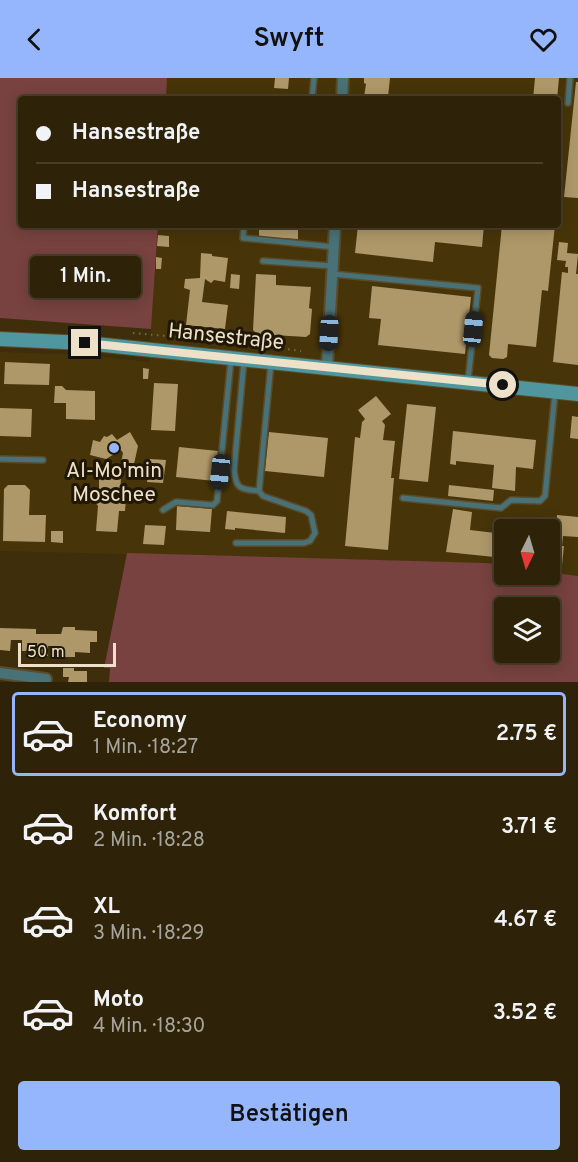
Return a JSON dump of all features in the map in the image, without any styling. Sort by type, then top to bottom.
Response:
[{"type":"main road","name":"Hansestraße","points":[[0,339],[85,343],[578,394]]},
{"type":"street","points":[[342,96],[343,78]]},
{"type":"street","points":[[327,367],[335,228]]},
{"type":"street","points":[[0,673],[46,679]]},
{"type":"lane","points":[[312,96],[314,78]]},
{"type":"lane","points":[[568,103],[570,78]]},
{"type":"lane","points":[[244,228],[243,238],[334,247]]},
{"type":"lane","points":[[263,261],[478,288],[468,381]]},
{"type":"lane","points":[[238,358],[235,483],[240,489],[259,491]]},
{"type":"lane","points":[[163,510],[176,502],[213,505],[217,501],[238,358]]},
{"type":"lane","points":[[236,543],[304,543],[315,533],[311,515],[262,496],[259,491],[271,362]]},
{"type":"lane","points":[[403,498],[501,507],[511,500],[540,501],[545,496],[555,391]]},
{"type":"lane","points":[[0,459],[43,460]]},
{"type":"shaded area","points":[[0,78],[167,78],[166,96],[18,96],[18,228],[158,228],[151,329],[0,318]]},
{"type":"shaded area","points":[[167,78],[578,78],[578,576],[560,574],[560,519],[494,519],[494,564],[0,551],[0,352],[85,355],[149,362],[158,228],[561,228],[561,96],[166,96]]},
{"type":"shaded area","points":[[127,553],[486,563],[494,564],[494,585],[560,585],[560,574],[578,576],[578,682],[109,682],[110,668],[104,668]]},
{"type":"building","points":[[275,78],[289,78],[288,89],[274,88]]},
{"type":"building","points":[[364,78],[390,78],[388,96],[364,96],[366,84]]},
{"type":"building","points":[[535,78],[559,78],[557,96],[533,96]]},
{"type":"building","points":[[576,82],[578,82],[578,198],[564,197]]},
{"type":"building","points":[[259,228],[298,228],[298,239],[259,237]]},
{"type":"building","points":[[358,228],[484,228],[482,247],[435,242],[433,262],[355,253]]},
{"type":"building","points":[[502,228],[555,228],[548,291],[542,290],[536,347],[508,344],[507,357],[492,358],[489,355]]},
{"type":"building","points":[[158,235],[169,236],[169,247],[157,246]]},
{"type":"building","points":[[559,242],[568,243],[567,253],[578,254],[576,274],[578,274],[578,365],[553,362],[562,272],[568,273],[568,267],[565,267],[566,261],[557,260]]},
{"type":"building","points":[[201,253],[228,258],[225,282],[214,280],[211,283],[205,279],[202,302],[228,305],[225,329],[186,325],[190,290],[184,288],[185,279],[200,278]]},
{"type":"building","points":[[156,257],[162,258],[161,269],[156,269]]},
{"type":"building","points":[[231,274],[240,275],[239,289],[230,288]]},
{"type":"building","points":[[256,274],[276,275],[276,285],[311,287],[310,334],[306,337],[257,334],[253,330]]},
{"type":"building","points":[[372,286],[471,297],[465,354],[378,345],[381,319],[369,318]]},
{"type":"building","points":[[5,362],[50,364],[49,385],[4,384]]},
{"type":"building","points":[[143,368],[149,369],[148,379],[143,379]]},
{"type":"building","points":[[154,383],[178,384],[175,431],[151,430]]},
{"type":"building","points":[[55,386],[62,386],[66,390],[95,391],[95,420],[66,419],[66,403],[54,403]]},
{"type":"building","points":[[376,396],[391,414],[382,421],[385,425],[383,440],[395,441],[388,550],[345,546],[355,437],[360,438],[362,422],[365,419],[358,410]]},
{"type":"building","points":[[407,404],[436,407],[428,482],[399,479]]},
{"type":"building","points":[[0,408],[32,409],[31,437],[0,436]]},
{"type":"building","points":[[572,416],[578,417],[578,439],[570,438]]},
{"type":"building","points":[[453,431],[536,440],[533,469],[516,467],[515,491],[492,488],[494,465],[456,461],[456,465],[450,464]]},
{"type":"building","name":"Al-Mo'min Moschee","points":[[130,432],[138,446],[134,464],[121,463],[123,453],[121,450],[106,459],[90,455],[93,440],[100,442],[104,436],[112,434],[117,440]]},
{"type":"building","points":[[269,432],[328,438],[324,477],[265,471]]},
{"type":"building","points":[[179,447],[218,451],[215,481],[176,477]]},
{"type":"building","points":[[150,459],[166,460],[163,483],[147,482]]},
{"type":"building","points":[[99,475],[121,476],[120,498],[126,498],[125,511],[119,511],[117,532],[96,531],[98,506],[95,502],[99,499]]},
{"type":"building","points":[[8,485],[25,485],[30,490],[29,515],[46,515],[45,542],[3,541],[4,489]]},
{"type":"building","points":[[449,485],[494,490],[493,501],[448,496]]},
{"type":"building","points":[[177,506],[212,509],[210,532],[176,530]]},
{"type":"building","points":[[453,509],[472,512],[470,530],[494,533],[494,557],[446,552]]},
{"type":"building","points":[[227,511],[286,517],[285,533],[225,529]]},
{"type":"building","points":[[557,515],[578,517],[578,537],[563,536],[562,565],[560,565],[560,519],[557,519]]},
{"type":"building","points":[[145,525],[166,526],[164,545],[143,544]]},
{"type":"building","points":[[51,531],[63,531],[63,543],[51,542]]},
{"type":"building","points":[[63,627],[97,631],[97,642],[90,642],[90,653],[75,652],[75,657],[60,657],[60,646],[48,646],[48,656],[35,656],[35,651],[22,651],[22,640],[11,640],[10,651],[0,650],[0,628],[36,629],[36,634],[61,634]]},
{"type":"building","points":[[63,668],[87,671],[87,682],[68,682],[69,677],[63,677]]},
{"type":"place","name":"Al-Mo'min Moschee","points":[[114,448]]},
{"type":"route","points":[[85,343],[503,385]]}]
